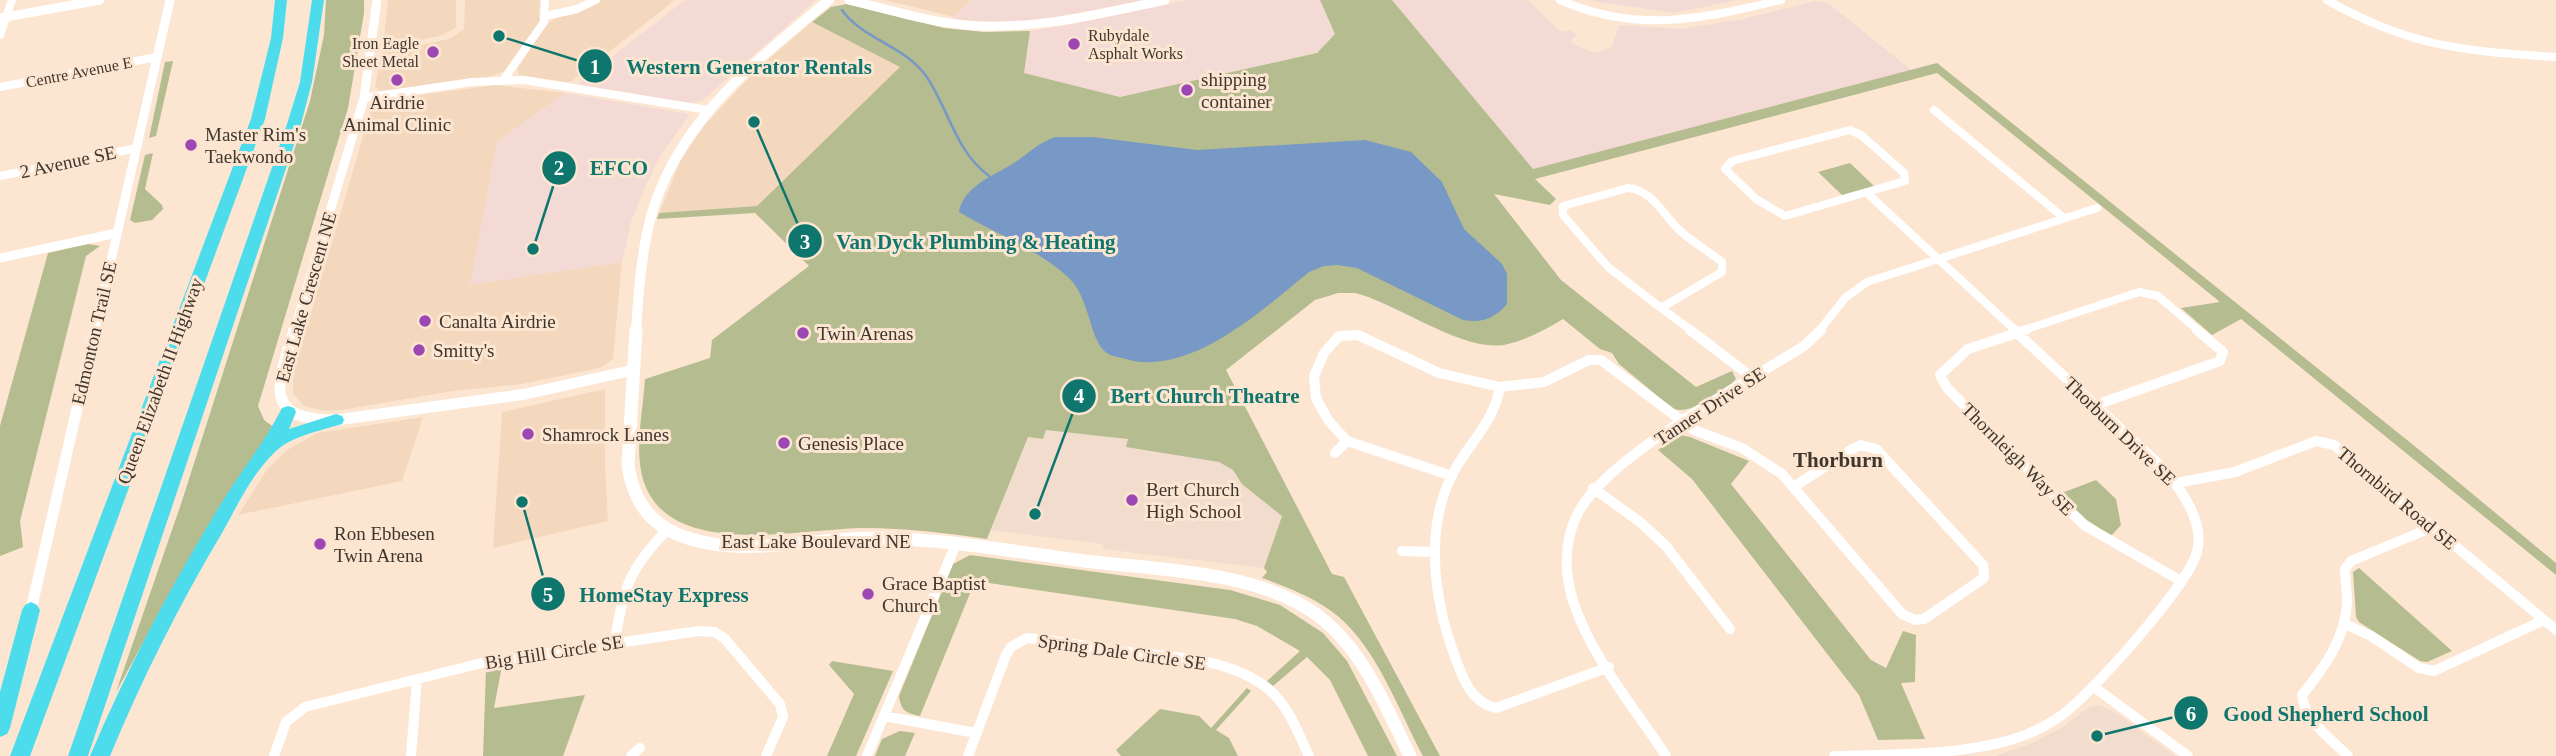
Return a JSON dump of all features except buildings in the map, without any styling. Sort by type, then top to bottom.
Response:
[{"type":"highway","name":"Queen Elizabeth II Highway","points":[[20,756],[258,119],[277,38],[281,0]]},
{"type":"highway","points":[[78,756],[294,124],[306,82],[318,0]]},
{"type":"highway","points":[[100,756],[141,661],[173,601],[253,468],[286,423],[288,412]]},
{"type":"highway","points":[[253,468],[280,440],[336,420]]},
{"type":"highway","points":[[0,728],[30,610]]},
{"type":"main road","name":"East Lake Boulevard NE","points":[[829,0],[745,72],[708,110],[672,162],[658,191],[640,263],[628,464],[632,490],[646,513],[668,529],[690,538],[728,543],[877,538],[956,544],[1238,582],[1289,599],[1314,612],[1353,650],[1410,756]]},
{"type":"street","points":[[0,35],[3,18],[12,0]]},
{"type":"street","points":[[3,18],[100,0]]},
{"type":"street","name":"Edmonton Trail SE","points":[[30,610],[170,0]]},
{"type":"street","name":"East Lake Crescent NE","points":[[377,0],[364,98],[279,383],[279,400],[288,412],[310,419],[336,420],[526,394],[634,370]]},
{"type":"street","points":[[505,79],[546,16],[545,0]]},
{"type":"street","points":[[546,16],[577,9],[596,0]]},
{"type":"street","points":[[849,0],[938,22],[992,27],[1054,23],[1165,0]]},
{"type":"street","points":[[1560,0],[1580,9],[1622,19],[1668,22],[1706,18],[1781,0]]},
{"type":"street","points":[[2327,0],[2368,23],[2425,44],[2457,51],[2556,57]]},
{"type":"street","name":"Centre Avenue E","points":[[0,87],[158,57]]},
{"type":"street","points":[[364,98],[505,79],[560,84],[708,110]]},
{"type":"street","points":[[1934,110],[2064,218]]},
{"type":"street","points":[[1850,130],[1861,135],[1906,178],[1902,184],[1868,194],[1785,216],[1756,199],[1725,169],[1732,161],[1850,130]]},
{"type":"street","name":"2 Avenue SE","points":[[0,176],[137,148]]},
{"type":"street","points":[[1661,308],[1722,272],[1722,262],[1679,230],[1639,188],[1628,188],[1563,206],[1563,215],[1598,258],[1661,308],[1753,378]]},
{"type":"street","name":"Thorburn Drive SE","points":[[1834,756],[1927,755],[1987,747],[2013,740],[2051,722],[2063,715],[2094,687],[2181,581],[2197,552],[2197,539],[2190,511],[2176,483],[2096,405],[1868,194]]},
{"type":"street","name":"Tanner Drive SE","points":[[1666,756],[1580,619],[1568,578],[1568,540],[1581,506],[1593,488],[1623,461],[1815,338],[1839,303],[1858,286],[1937,258],[2097,208]]},
{"type":"street","points":[[0,258],[117,233]]},
{"type":"street","name":"Thornleigh Way SE","points":[[2096,405],[2220,361],[2223,352],[2163,300],[2144,291],[2017,332],[1959,355],[1942,372],[1942,382],[2084,525],[2181,581]]},
{"type":"street","points":[[1452,476],[1347,441],[1328,420],[1316,398],[1314,387],[1317,364],[1339,336],[1358,335],[1439,373],[1500,387],[1544,382],[1596,359],[1607,363],[1683,423],[1706,437],[1756,456],[1795,486],[1895,608],[1909,618],[1924,619],[1984,578],[1983,565],[1875,449],[1861,445],[1854,448],[1795,486]]},
{"type":"street","points":[[1500,387],[1498,407],[1493,418],[1452,476],[1441,510],[1434,552],[1435,580],[1447,636],[1466,683],[1475,699],[1482,705],[1503,707],[1609,667]]},
{"type":"street","points":[[1335,453],[1347,441]]},
{"type":"street","name":"Thornbird Road SE","points":[[2176,483],[2235,472],[2322,441],[2339,448],[2556,630]]},
{"type":"street","points":[[1593,488],[1654,534],[1680,562],[1730,629]]},
{"type":"street","points":[[2348,756],[2306,712],[2301,701],[2302,695],[2330,658],[2345,624],[2347,601],[2344,573],[2347,565],[2433,527]]},
{"type":"street","points":[[615,642],[627,578],[641,555],[668,529]]},
{"type":"street","points":[[867,756],[956,544]]},
{"type":"street","points":[[1402,551],[1434,552]]},
{"type":"street","points":[[2345,624],[2371,636],[2419,668],[2434,671],[2544,620]]},
{"type":"street","name":"Big Hill Circle SE","points":[[274,756],[281,727],[298,710],[482,663],[699,631],[721,635],[751,667],[782,710],[780,726],[766,756]]},
{"type":"street","name":"Spring Dale Circle SE","points":[[968,756],[1006,655],[1019,642],[1036,639],[1209,664],[1241,673],[1277,698],[1309,756]]},
{"type":"street","points":[[411,756],[417,679]]},
{"type":"street","points":[[2094,687],[2188,756]]},
{"type":"street","points":[[884,716],[976,733]]},
{"type":"shaded area","points":[[388,0],[456,0],[456,28],[440,36],[383,47]]},
{"type":"shaded area","points":[[465,0],[540,0],[539,25],[505,71],[487,78],[379,91],[375,86],[381,53],[449,39],[464,29]]},
{"type":"shaded area","points":[[600,0],[675,0],[572,81],[519,75],[517,69],[547,24],[557,17]]},
{"type":"shaded area","points":[[685,0],[816,0],[702,101],[690,103],[580,85],[579,82]]},
{"type":"shaded area","points":[[884,0],[971,0],[955,17]]},
{"type":"shaded area","points":[[971,0],[1145,0],[1035,21],[952,19]]},
{"type":"shaded area","points":[[1188,0],[1320,0],[1336,34],[1317,53],[1120,97],[1024,73],[1030,31]]},
{"type":"shaded area","points":[[1392,0],[1528,0],[1561,32],[1570,30],[1578,34],[1571,40],[1573,44],[1594,53],[1611,48],[1619,25],[1681,29],[1743,19],[1815,1],[1827,2],[1911,70],[1533,169]]},
{"type":"shaded area","points":[[1585,0],[1738,0],[1674,13]]},
{"type":"shaded area","points":[[812,22],[901,67],[757,206],[659,213],[681,160],[704,126],[756,70]]},
{"type":"shaded area","points":[[495,85],[565,93],[497,142],[471,284],[622,262],[613,359],[600,368],[522,384],[453,391],[342,410],[325,411],[304,406],[293,394],[293,374],[372,106],[390,99]]},
{"type":"shaded area","points":[[565,93],[690,114],[659,158],[645,187],[631,222],[622,262],[470,285],[497,142]]},
{"type":"shaded area","points":[[605,389],[608,521],[493,548],[502,412]]},
{"type":"shaded area","points":[[423,417],[402,481],[238,515],[268,468],[287,450],[317,433]]},
{"type":"shaded area","name":"Bert Church High School","points":[[1046,430],[1129,439],[1219,462],[1233,470],[1282,516],[1264,568],[1102,549],[1103,544],[991,530],[1028,437],[1043,439]]},
{"type":"shaded area","points":[[2099,705],[2115,712],[2175,756],[1995,756],[2032,743],[2061,728],[2089,707]]},
{"type":"green space","points":[[326,0],[364,0],[364,13],[348,108],[258,406],[264,420],[275,428],[179,577],[116,692],[181,504],[310,101],[324,35]]},
{"type":"green space","points":[[1320,0],[1392,0],[1533,169],[1937,63],[2417,448],[2556,563],[2556,575],[2241,319],[2212,335],[2181,308],[2220,302],[1937,73],[1535,179],[1556,199],[1550,205],[1494,194],[1561,280],[1696,387],[1732,371],[1736,379],[1732,383],[1694,407],[1679,410],[1672,408],[1619,364],[1612,353],[1600,349],[1563,319],[1522,340],[1491,345],[1452,335],[1355,293],[1338,293],[1315,300],[1226,370],[1332,574],[1344,577],[1440,756],[1423,756],[1387,682],[1365,647],[1339,617],[1312,599],[1262,578],[1267,572],[1264,568],[1282,516],[1242,484],[1233,470],[1219,462],[1126,447],[1128,439],[1046,430],[1043,439],[1028,437],[987,539],[880,528],[743,535],[711,532],[683,523],[660,508],[645,485],[641,473],[640,433],[645,379],[710,358],[712,340],[809,266],[755,213],[657,219],[659,213],[757,206],[900,67],[812,22],[831,7],[847,4],[944,28],[984,32],[1030,31],[1024,73],[1120,97],[1317,53],[1335,34]]},
{"type":"green space","points":[[173,61],[156,136],[149,138],[165,62]]},
{"type":"green space","points":[[153,153],[145,189],[163,209],[152,220],[135,223],[130,220],[145,155]]},
{"type":"green space","points":[[1850,163],[1874,186],[1842,195],[1818,172]]},
{"type":"green space","points":[[88,244],[100,246],[86,256],[20,521],[23,547],[0,556],[0,426],[48,253]]},
{"type":"green space","points":[[1680,435],[1749,461],[1731,484],[1871,660],[1886,668],[1903,631],[1916,635],[1915,682],[1901,683],[1925,739],[1878,740],[1859,695],[1692,479],[1658,450]]},
{"type":"green space","points":[[2096,480],[2116,499],[2121,525],[2111,536],[2087,520],[2059,494]]},
{"type":"green space","points":[[970,555],[1230,590],[1280,605],[1323,633],[1347,661],[1397,756],[1368,756],[1330,680],[1307,657],[1273,686],[1267,681],[1300,651],[1257,626],[1235,619],[975,581],[920,716],[908,712],[901,705],[899,696],[953,564]]},
{"type":"green space","points":[[2359,568],[2452,651],[2427,662],[2420,661],[2359,622],[2356,617],[2353,572]]},
{"type":"green space","points":[[832,661],[893,671],[856,756],[827,756],[854,694],[829,665]]},
{"type":"green space","points":[[502,666],[494,708],[585,695],[563,756],[483,756],[486,669]]},
{"type":"green space","points":[[1247,688],[1251,691],[1216,730],[1229,738],[1238,756],[1121,756],[1116,750],[1160,709],[1199,716],[1211,728]]},
{"type":"green space","points":[[900,731],[915,733],[905,756],[875,756],[882,739]]},
{"type":"water","points":[[1055,137],[1093,137],[1197,150],[1365,140],[1411,152],[1442,182],[1464,229],[1502,264],[1507,274],[1507,304],[1487,319],[1463,320],[1357,268],[1324,266],[1309,272],[1223,338],[1198,350],[1172,359],[1147,362],[1110,355],[1101,347],[1082,297],[1069,278],[1030,250],[959,212],[966,196],[978,184]]},
{"type":"waterway","points":[[842,10],[860,28],[907,57],[926,76],[960,142],[977,166],[989,176]]},
{"type":"place","name":"Western Generator Rentals","points":[[499,36]]},
{"type":"place","name":"Rubydale Asphalt Works","points":[[1074,44]]},
{"type":"place","name":"Iron Eagle Sheet Metal","points":[[433,52]]},
{"type":"place","name":"Airdrie Animal Clinic","points":[[397,80]]},
{"type":"place","name":"shipping container","points":[[1187,90]]},
{"type":"place","name":"Van Dyck Plumbing & Heating","points":[[754,122]]},
{"type":"place","name":"Master Rim's Taekwondo","points":[[191,145]]},
{"type":"place","name":"EFCO","points":[[533,249]]},
{"type":"place","name":"Canalta Airdrie","points":[[425,321]]},
{"type":"place","name":"Twin Arenas","points":[[803,333]]},
{"type":"place","name":"Smitty's","points":[[419,350]]},
{"type":"place","name":"Shamrock Lanes","points":[[528,434]]},
{"type":"place","name":"Genesis Place","points":[[784,443]]},
{"type":"place","name":"Bert Church High School","points":[[1132,500]]},
{"type":"place","name":"HomeStay Express","points":[[522,502]]},
{"type":"place","name":"Bert Church Theatre","points":[[1035,514]]},
{"type":"place","name":"Ron Ebbesen Twin Arena","points":[[320,544]]},
{"type":"place","name":"Grace Baptist Church","points":[[868,594]]},
{"type":"place","name":"Good Shepherd School","points":[[2097,736]]},
{"type":"district","name":"Thorburn","points":[[1838,460]]}]
